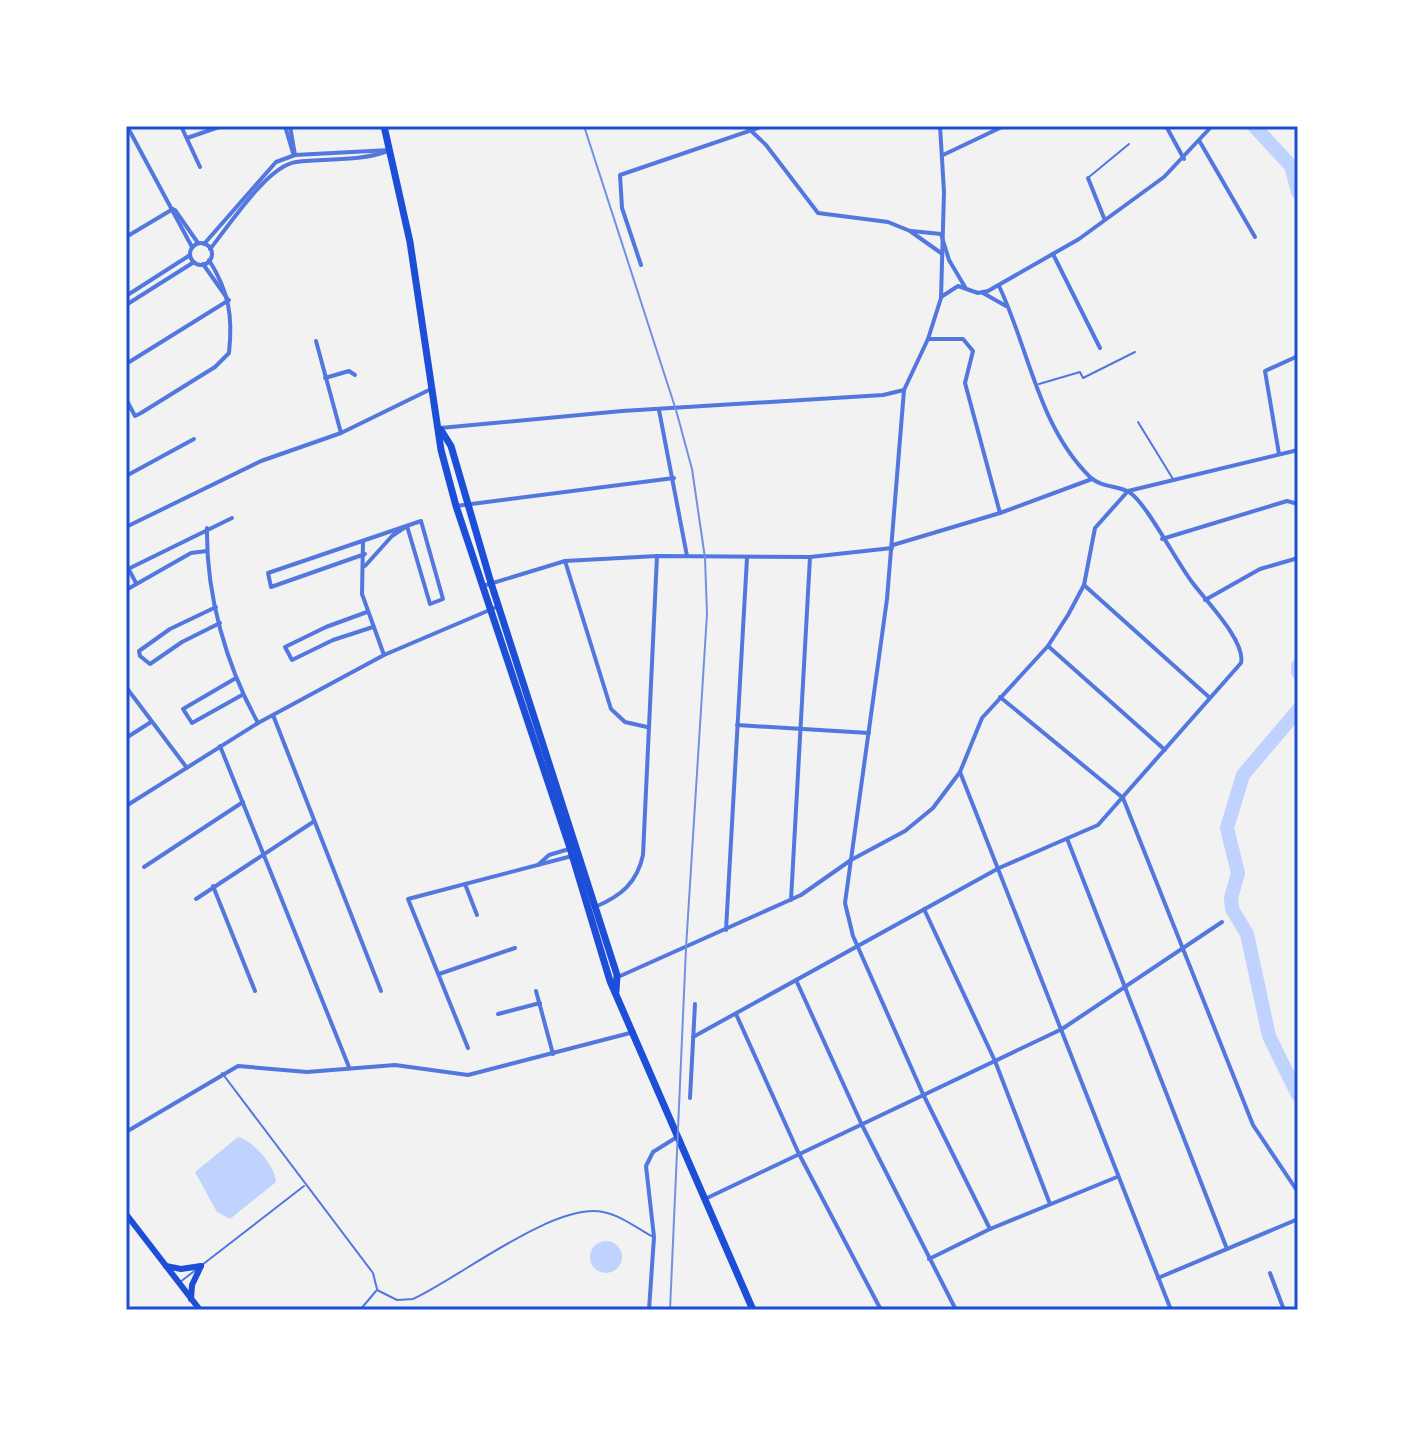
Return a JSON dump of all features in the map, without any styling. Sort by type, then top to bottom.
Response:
[{"type":"main road","points":[[384,126],[410,242],[441,450],[456,506],[487,584]]},
{"type":"main road","points":[[440,428],[451,446],[494,608],[591,908]]},
{"type":"main road","points":[[494,608],[630,1033],[753,1310]]},
{"type":"main road","points":[[126,1214],[200,1310]]},
{"type":"main road","points":[[164,1266],[181,1269],[201,1266]]},
{"type":"main road","points":[[191,1299],[192,1285],[201,1266]]},
{"type":"street","points":[[127,126],[192,247],[190,255],[127,296],[132,302]]},
{"type":"street","points":[[181,126],[200,167]]},
{"type":"street","points":[[187,138],[222,126]]},
{"type":"street","points":[[287,126],[295,159]]},
{"type":"street","points":[[746,126],[818,213],[832,218],[875,219],[910,231],[941,234]]},
{"type":"street","points":[[641,265],[622,208],[620,175],[764,126]]},
{"type":"street","points":[[940,126],[943,155],[941,298],[928,339],[904,390],[893,547],[845,903],[847,921],[923,1094],[990,1229]]},
{"type":"street","points":[[943,155],[1004,126]]},
{"type":"street","points":[[1166,126],[1184,159]]},
{"type":"street","points":[[983,293],[1053,254],[1104,218],[1184,159],[1212,126]]},
{"type":"street","points":[[1200,142],[1255,237]]},
{"type":"street","points":[[295,159],[373,157],[390,150]]},
{"type":"street","points":[[126,399],[135,416],[215,367],[229,353],[229,300],[226,287],[209,260],[210,249],[276,162],[348,152],[390,150]]},
{"type":"street","points":[[348,152],[348,159]]},
{"type":"street","points":[[1088,178],[1104,218]]},
{"type":"street","points":[[192,247],[201,243],[250,195]]},
{"type":"street","points":[[126,237],[173,209]]},
{"type":"street","points":[[173,209],[201,243],[210,249]]},
{"type":"street","points":[[910,231],[941,253]]},
{"type":"street","points":[[941,234],[949,260],[965,287]]},
{"type":"street","points":[[1053,254],[1100,348]]},
{"type":"street","points":[[190,255],[194,262]]},
{"type":"street","points":[[203,264],[209,260]]},
{"type":"street","points":[[126,305],[194,262],[203,264],[229,300]]},
{"type":"street","points":[[999,286],[1044,411],[1092,479],[1128,491],[1298,450]]},
{"type":"street","points":[[941,298],[951,287],[965,287],[1001,301],[1010,310]]},
{"type":"street","points":[[126,364],[229,300]]},
{"type":"street","points":[[928,339],[963,339],[973,351],[965,383],[1000,513]]},
{"type":"street","points":[[316,341],[341,433]]},
{"type":"street","points":[[1279,454],[1265,371],[1298,356]]},
{"type":"street","points":[[325,378],[349,371],[355,375]]},
{"type":"street","points":[[126,527],[261,461],[341,433],[431,389]]},
{"type":"street","points":[[440,428],[875,396],[904,390]]},
{"type":"street","points":[[659,410],[687,556]]},
{"type":"street","points":[[126,476],[194,439]]},
{"type":"street","points":[[456,506],[674,478]]},
{"type":"street","points":[[487,584],[565,561],[657,556],[810,557],[893,547],[1000,513],[1092,479]]},
{"type":"street","points":[[693,1037],[999,868],[1068,841],[1098,825],[1237,669],[1243,655],[1238,641],[1128,491]]},
{"type":"street","points":[[614,979],[791,900],[851,860],[913,825],[949,792],[982,718],[1048,646],[1084,585],[1095,528],[1128,491]]},
{"type":"street","points":[[1162,539],[1296,503]]},
{"type":"street","points":[[136,583],[127,569],[232,518]]},
{"type":"street","points":[[365,554],[271,587],[268,573],[421,521],[443,599],[430,604],[407,526]]},
{"type":"street","points":[[365,566],[392,536],[407,526]]},
{"type":"street","points":[[207,528],[207,551],[216,607],[242,695],[258,723]]},
{"type":"street","points":[[363,541],[365,566],[362,594],[384,655]]},
{"type":"street","points":[[126,590],[191,553],[207,551]]},
{"type":"street","points":[[591,908],[629,887],[641,865],[657,556]]},
{"type":"street","points":[[791,900],[810,557]]},
{"type":"street","points":[[726,930],[747,558]]},
{"type":"street","points":[[1205,600],[1260,569],[1298,558]]},
{"type":"street","points":[[565,561],[611,709],[625,722],[649,727]]},
{"type":"street","points":[[1084,585],[1211,698]]},
{"type":"street","points":[[216,607],[170,629],[139,651],[140,656],[150,664],[182,642],[221,623]]},
{"type":"street","points":[[126,806],[258,723],[384,655],[494,608]]},
{"type":"street","points":[[367,612],[285,647],[292,660],[333,640],[373,627]]},
{"type":"street","points":[[1048,646],[1165,750]]},
{"type":"street","points":[[236,678],[183,709],[192,723],[242,695]]},
{"type":"street","points":[[126,687],[187,768]]},
{"type":"street","points":[[1000,697],[1123,798],[1253,1125],[1298,1192]]},
{"type":"street","points":[[273,715],[381,991]]},
{"type":"street","points":[[126,738],[151,722]]},
{"type":"street","points":[[737,725],[869,733]]},
{"type":"street","points":[[220,746],[349,1067]]},
{"type":"street","points":[[960,772],[1171,1310]]},
{"type":"street","points":[[144,867],[243,802]]},
{"type":"street","points":[[196,899],[313,822]]},
{"type":"street","points":[[1068,841],[1227,1249]]},
{"type":"street","points":[[468,1048],[408,899],[536,866],[549,855],[571,852]]},
{"type":"street","points":[[465,884],[477,915]]},
{"type":"street","points":[[213,886],[255,991]]},
{"type":"street","points":[[924,909],[995,1061],[1050,1204]]},
{"type":"street","points":[[705,1199],[1062,1029],[1184,951],[1222,922]]},
{"type":"street","points":[[439,974],[515,948]]},
{"type":"street","points":[[796,980],[862,1125],[956,1310]]},
{"type":"street","points":[[536,991],[553,1054]]},
{"type":"street","points":[[498,1014],[540,1003]]},
{"type":"street","points":[[690,1098],[695,1004]]},
{"type":"street","points":[[736,1014],[799,1154],[881,1310]]},
{"type":"street","points":[[126,1132],[222,1073],[243,1065],[307,1072],[408,1065],[468,1075],[630,1033]]},
{"type":"street","points":[[649,1310],[654,1237],[646,1166],[653,1152],[677,1137]]},
{"type":"street","points":[[929,1259],[990,1229],[1118,1177]]},
{"type":"street","points":[[1158,1278],[1298,1219]]},
{"type":"street","points":[[1270,1273],[1284,1310]]},
{"type":"lane","points":[[1088,178],[1129,144]]},
{"type":"lane","points":[[1036,385],[1080,372],[1083,378],[1135,352]]},
{"type":"lane","points":[[1138,422],[1173,480]]},
{"type":"lane","points":[[222,1073],[373,1273],[377,1290]]},
{"type":"lane","points":[[179,1283],[305,1185]]},
{"type":"lane","points":[[377,1290],[397,1300],[413,1299],[552,1221],[581,1212],[610,1214],[654,1237]]},
{"type":"lane","points":[[360,1310],[377,1290]]},
{"type":"water","points":[[238,1137],[251,1143],[263,1155],[276,1182],[230,1219],[217,1212],[195,1172]]},
{"type":"water","points":[[606,1241],[618,1245],[622,1257],[618,1269],[606,1273],[594,1269],[590,1257],[594,1245]]},
{"type":"waterway","points":[[1254,126],[1291,166],[1298,192]]},
{"type":"waterway","points":[[1298,666],[1298,672]]},
{"type":"waterway","points":[[1298,710],[1243,775],[1227,828],[1238,873],[1231,898],[1232,909],[1247,934],[1269,1036],[1298,1095]]},
{"type":"railway","points":[[584,126],[676,410],[692,469],[705,558],[707,614],[686,948],[670,1310]]}]
